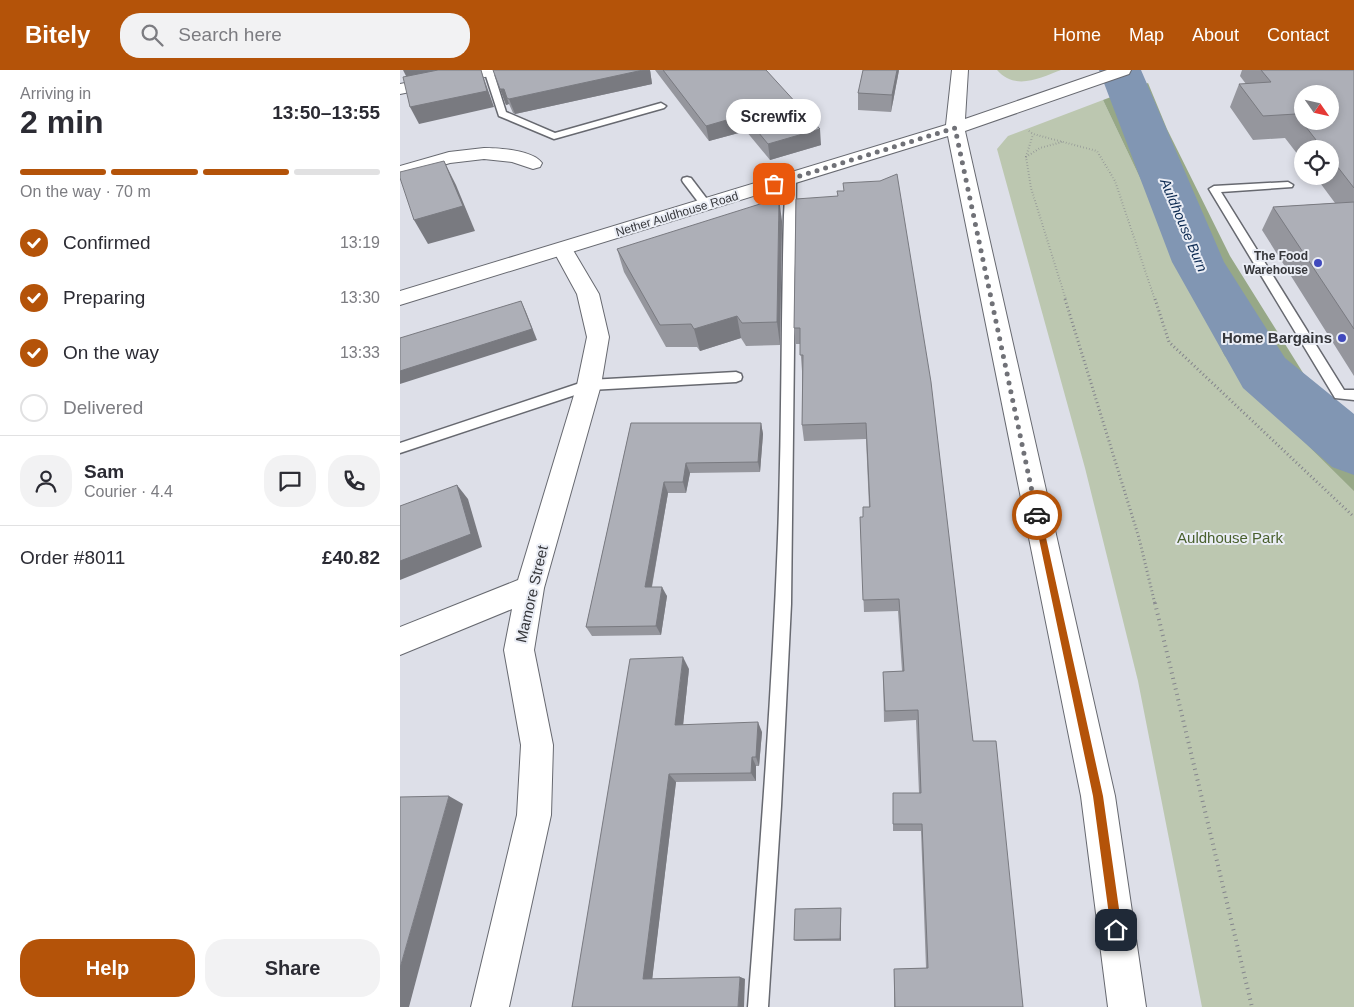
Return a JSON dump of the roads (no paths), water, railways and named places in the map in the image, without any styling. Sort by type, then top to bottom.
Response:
[{"type":"street","points":[[960,70],[955,128],[1098,796],[1127,1007]]},
{"type":"street","name":"Nether Auldhouse Road","points":[[400,298],[563,250],[955,128],[1123,70]]},
{"type":"street","points":[[400,89],[491,71]]},
{"type":"street","points":[[400,172],[443,159],[490,152],[523,158],[533,163]]},
{"type":"street","name":"Mamore Street","points":[[490,1007],[534,815],[537,746],[519,650],[530,588],[589,386],[598,337],[588,294],[563,250]]},
{"type":"street","points":[[400,642],[530,588]]},
{"type":"lane","points":[[491,71],[502,114],[554,136],[660,106]]},
{"type":"lane","points":[[758,1007],[776,757],[786,510],[788,263],[791,178]]},
{"type":"lane","points":[[687,180],[706,205]]},
{"type":"lane","points":[[1288,184],[1214,190],[1340,395],[1354,395]]},
{"type":"lane","points":[[400,448],[589,386],[736,377]]},
{"type":"waterway","name":"Auldhouse Burn","points":[[1120,70],[1198,262],[1264,373],[1354,450]]},
{"type":"place","name":"Screwfix","points":[[774,184]]},
{"type":"place","name":"The Food Warehouse","points":[[1318,263]]},
{"type":"place","name":"Home Bargains","points":[[1342,338]]},
{"type":"park label","name":"Auldhouse Park","points":[[1230,538]]}]
